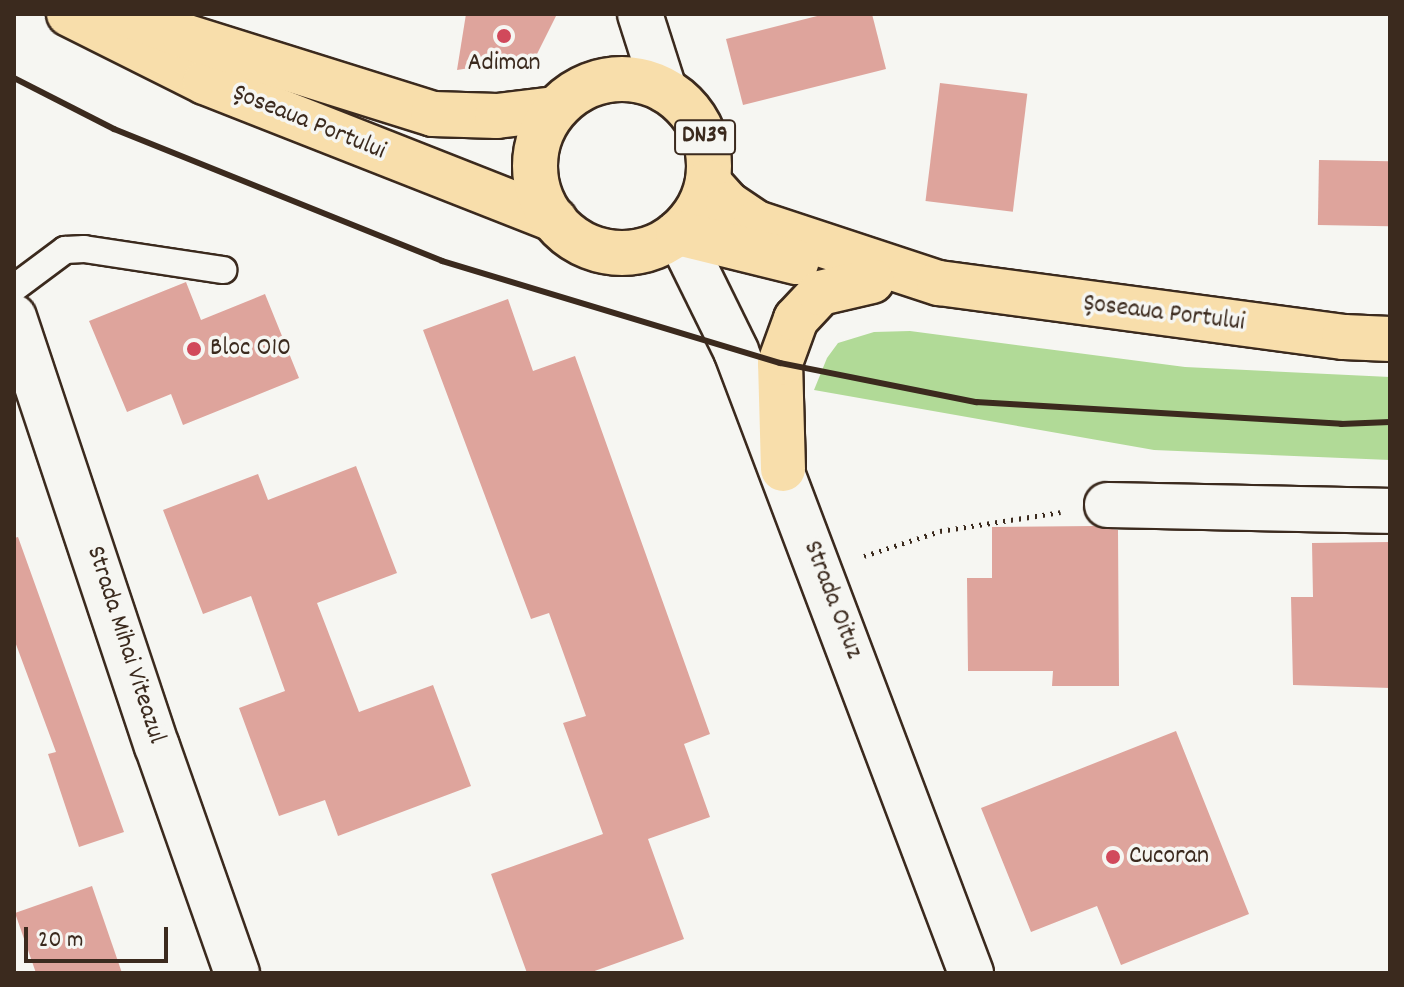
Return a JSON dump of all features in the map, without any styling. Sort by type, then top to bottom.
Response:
[{"type":"main road","name":"Șoseaua Portului","points":[[69,14],[205,82],[555,220]]},
{"type":"main road","name":"Șoseaua Portului","points":[[126,14],[184,36],[433,114],[497,116],[555,109]]},
{"type":"main road","name":"DN39","points":[[607,79],[647,82],[680,100],[706,137],[710,160],[703,201],[678,233],[641,251],[613,253],[586,246],[555,220],[540,194],[535,164],[540,135],[555,109],[578,91],[607,79]]},
{"type":"main road","name":"Șoseaua Portului","points":[[708,182],[728,204],[756,223],[939,283]]},
{"type":"main road","name":"Șoseaua Portului","points":[[678,233],[872,281],[939,283],[1314,333],[1390,339]]},
{"type":"main road","points":[[783,469],[780,363],[796,319],[820,293],[872,281]]},
{"type":"street","points":[[640,14],[664,89]]},
{"type":"street","name":"Strada Oituz","points":[[678,233],[736,351],[783,469],[971,973]]},
{"type":"street","name":"Strada Mihai Viteazul","points":[[18,341],[237,973]]},
{"type":"street","points":[[1107,505],[1390,511]]},
{"type":"lane","points":[[14,288],[65,250],[84,249],[223,270]]},
{"type":"path","points":[[822,571],[940,531],[1107,505]]},
{"type":"green space","points":[[910,331],[1185,367],[1390,377],[1390,460],[1154,450],[814,390],[827,358],[838,343],[874,332]]},
{"type":"building","name":"Adiman","points":[[466,14],[557,14],[535,58],[457,70]]},
{"type":"building","points":[[825,14],[872,14],[886,69],[743,105],[726,39]]},
{"type":"building","points":[[940,83],[1027,94],[1013,212],[925,201]]},
{"type":"building","points":[[1319,160],[1390,161],[1389,226],[1318,225]]},
{"type":"building","name":"Bloc O10","points":[[186,282],[201,320],[265,294],[299,378],[183,425],[171,394],[127,412],[89,321]]},
{"type":"building","points":[[508,299],[533,371],[575,356],[710,734],[684,744],[710,817],[648,839],[684,939],[589,973],[527,973],[491,874],[603,834],[563,723],[586,716],[549,613],[531,619],[423,330]]},
{"type":"building","points":[[356,466],[397,573],[317,603],[359,712],[433,685],[471,786],[338,836],[325,800],[279,816],[239,708],[285,691],[251,596],[203,614],[163,510],[258,474],[268,500]]},
{"type":"building","points":[[1094,526],[1118,530],[1119,686],[1052,686],[1053,671],[968,671],[967,578],[992,578],[992,527]]},
{"type":"building","points":[[18,537],[124,832],[79,847],[48,754],[56,752],[14,639],[14,538]]},
{"type":"building","points":[[1390,542],[1390,688],[1293,685],[1291,597],[1313,597],[1312,543]]},
{"type":"building","name":"Cucoran","points":[[1176,731],[1249,914],[1121,965],[1097,906],[1031,932],[981,808]]},
{"type":"building","points":[[92,886],[122,973],[36,973],[15,913]]},
{"type":"railway","points":[[14,78],[114,129],[442,261],[780,363],[976,402],[1341,424],[1390,422]]},
{"type":"place","name":"Adiman","points":[[504,36]]},
{"type":"place","name":"Bloc O10","points":[[194,349]]},
{"type":"place","name":"Cucoran","points":[[1113,857]]}]
